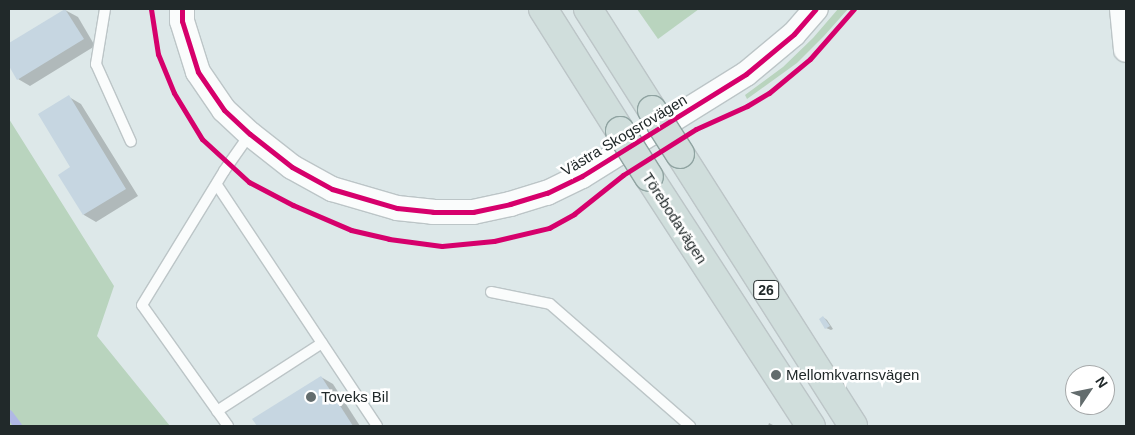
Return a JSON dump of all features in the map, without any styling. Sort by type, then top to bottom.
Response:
[{"type":"highway","name":"Törebodavägen","points":[[543,9],[649,177],[811,426]]},
{"type":"highway","name":"26","points":[[588,9],[853,426]]},
{"type":"street","name":"Västra Skogsrovägen","points":[[182,9],[182,22],[198,72],[224,110],[250,134],[292,167],[332,189],[397,208],[433,212],[473,212],[510,204],[547,193],[582,176],[691,110],[746,74],[794,34],[816,9]]},
{"type":"street","points":[[1122,9],[1126,50]]},
{"type":"lane","points":[[105,9],[96,64],[131,142]]},
{"type":"lane","points":[[228,426],[142,305],[250,134]]},
{"type":"lane","points":[[217,185],[377,426]]},
{"type":"lane","points":[[492,292],[550,304],[690,426]]},
{"type":"lane","points":[[217,411],[322,343]]},
{"type":"green space","points":[[637,9],[699,9],[658,39]]},
{"type":"green space","points":[[838,9],[848,9],[797,63],[747,99],[745,95],[783,67],[813,38]]},
{"type":"green space","points":[[9,119],[114,286],[97,336],[170,426],[9,426]]},
{"type":"building","points":[[65,9],[84,39],[17,80],[9,66],[9,43]]},
{"type":"building","points":[[69,95],[126,189],[83,215],[58,175],[70,167],[38,114]]},
{"type":"building","points":[[823,316],[830,326],[825,329],[819,319]]},
{"type":"building","name":"Toveks Bil","points":[[321,376],[353,426],[257,426],[252,419]]},
{"type":"waterway","points":[[9,414],[18,426]]},
{"type":"cycle path","points":[[151,9],[158,54],[174,93],[202,139],[249,182],[293,205],[351,230],[389,239],[442,246],[494,241],[549,228],[574,214],[623,175],[696,129],[747,106],[769,93],[810,59],[854,9]]},
{"type":"cycle path","points":[[182,9],[182,21],[198,72],[224,110],[250,134],[292,167],[332,189],[397,208],[433,212],[473,212],[510,204],[547,193],[582,176],[746,74],[794,34],[816,9]]},
{"type":"place","name":"Mellomkvarnsvägen","points":[[776,375]]},
{"type":"place","name":"Toveks Bil","points":[[311,397]]}]
